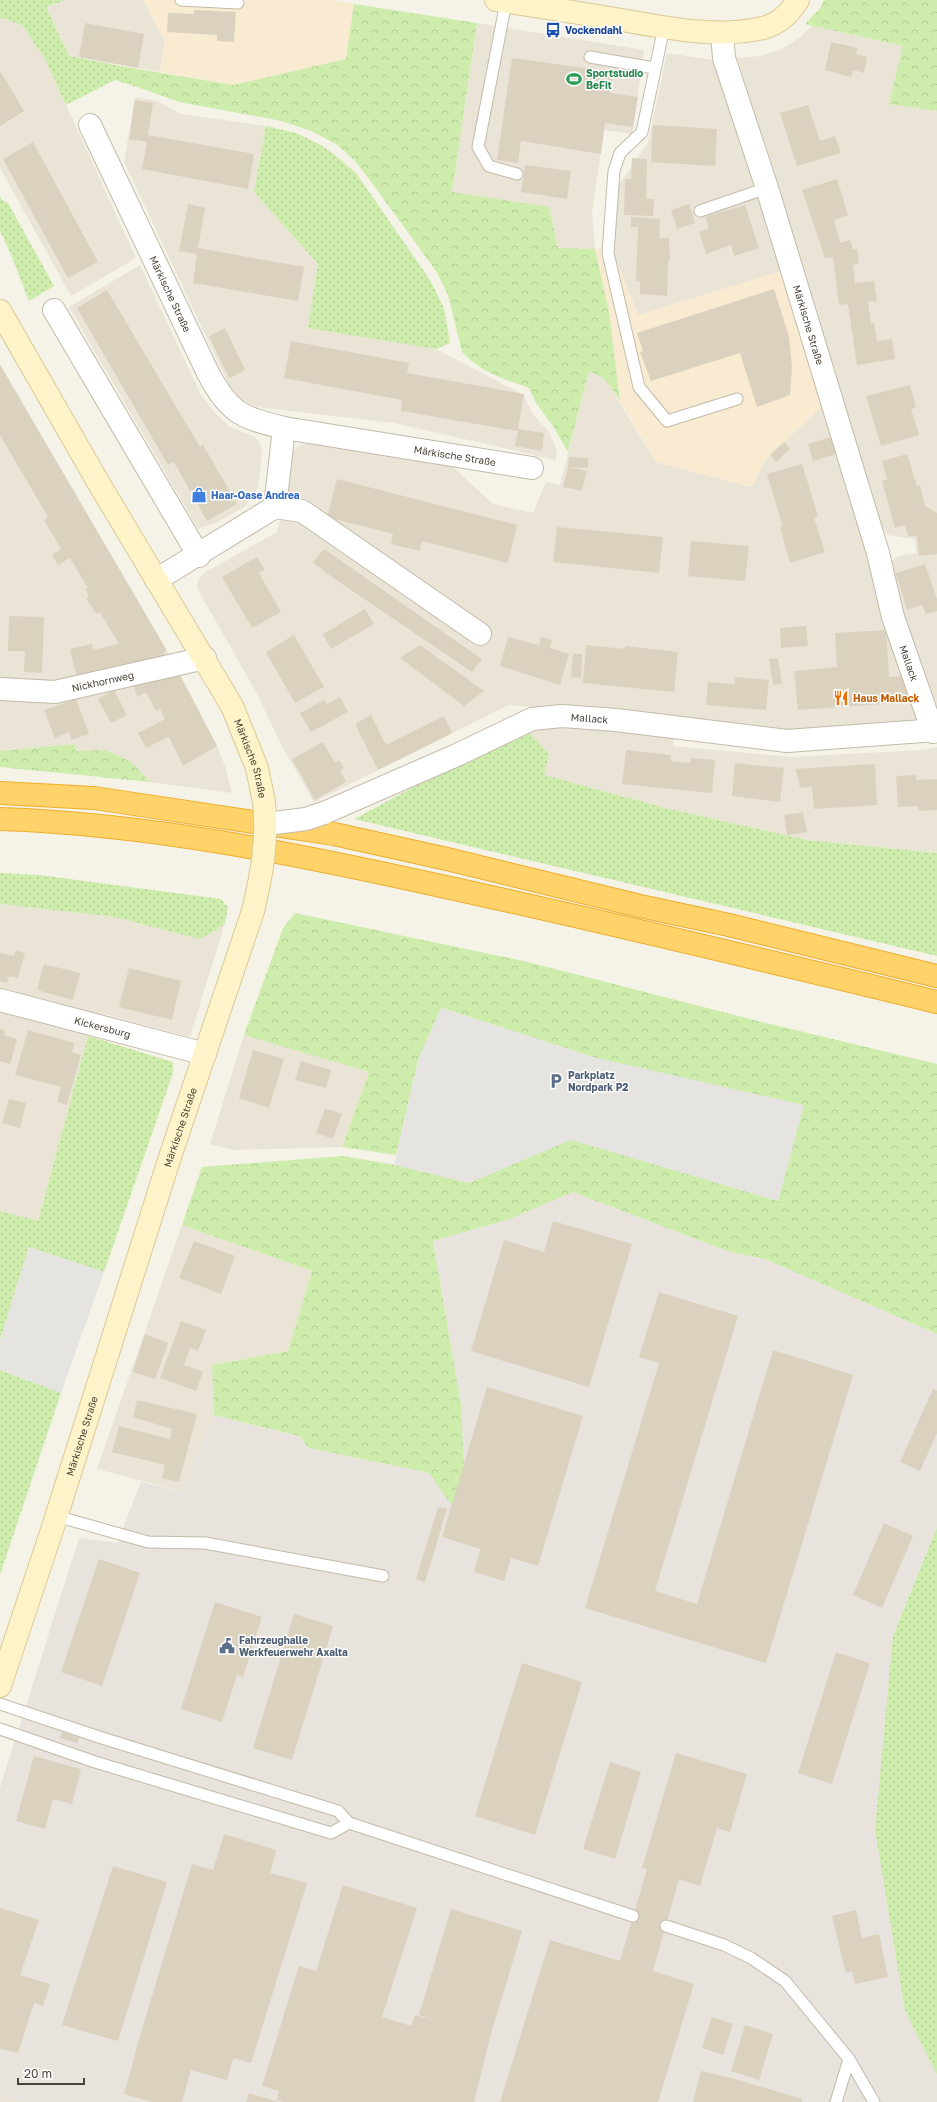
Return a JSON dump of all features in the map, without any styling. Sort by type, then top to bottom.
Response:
[{"type":"highway","points":[[0,793],[94,798],[334,834],[455,861],[640,906],[729,925],[937,976]]},
{"type":"highway","points":[[0,797],[23,795]]},
{"type":"highway","points":[[0,819],[114,827],[290,854],[593,920],[937,1002]]},
{"type":"main road","points":[[501,1],[664,27],[722,33],[765,27],[776,23],[792,9],[798,0]]},
{"type":"main road","name":"Märkische Straße","points":[[0,311],[156,580],[205,658],[232,706],[245,733],[257,768],[264,802],[266,824],[265,850],[253,911],[168,1160],[56,1516],[0,1686]]},
{"type":"street","name":"Märkische Straße","points":[[722,33],[724,58],[767,188],[878,553],[893,617]]},
{"type":"street","name":"Märkische Straße","points":[[90,125],[208,373],[221,397],[234,410],[251,420],[284,428],[532,468]]},
{"type":"street","points":[[54,310],[199,556]]},
{"type":"street","points":[[275,508],[284,428]]},
{"type":"street","points":[[156,580],[199,556],[275,508],[302,511],[480,634]]},
{"type":"street","name":"Mallack","points":[[266,824],[306,819],[324,813],[457,755],[532,719],[562,716],[616,720],[787,741],[935,731],[893,617]]},
{"type":"street","name":"Nickhornweg","points":[[0,689],[55,692],[205,658]]},
{"type":"street","name":"Kickersburg","points":[[0,1000],[204,1054]]},
{"type":"lane","points":[[181,0],[238,3]]},
{"type":"lane","points":[[501,1],[478,147],[489,166],[517,174]]},
{"type":"lane","points":[[664,27],[654,68],[642,132],[620,153],[614,171],[608,253],[639,387],[667,421],[737,399]]},
{"type":"lane","points":[[590,57],[654,68]]},
{"type":"lane","points":[[700,211],[767,188]]},
{"type":"lane","points":[[56,1516],[148,1542],[205,1543],[383,1576]]},
{"type":"lane","points":[[0,1704],[102,1738],[338,1810],[349,1823],[633,1916]]},
{"type":"lane","points":[[0,1729],[95,1762],[331,1833],[349,1823]]},
{"type":"lane","points":[[666,1926],[724,1945],[751,1958],[785,1982],[849,2059],[874,2102]]},
{"type":"lane","points":[[836,2102],[849,2059]]},
{"type":"shaded area","points":[[66,0],[143,0],[165,42],[160,72],[69,56],[46,7]]},
{"type":"shaded area","points":[[143,0],[332,0],[354,4],[346,59],[233,85],[160,72],[165,42]]},
{"type":"shaded area","points":[[2,18],[22,25],[45,59],[136,258],[71,296],[0,168],[0,19]]},
{"type":"shaded area","points":[[477,23],[644,50],[632,134],[604,130],[592,213],[595,249],[558,248],[452,192]]},
{"type":"shaded area","points":[[805,24],[903,46],[890,104],[937,111],[937,725],[889,569],[892,561],[899,556],[916,553],[915,539],[888,535],[879,525],[737,58],[760,56],[780,50],[798,39],[812,26]]},
{"type":"shaded area","points":[[667,53],[719,61],[785,270],[638,315],[611,247],[613,193],[648,143]]},
{"type":"shaded area","points":[[135,97],[157,101],[181,114],[266,126],[254,192],[318,264],[309,328],[436,349],[524,395],[532,413],[549,432],[557,451],[556,460],[394,423],[265,408],[251,405],[238,396],[229,385],[124,162]]},
{"type":"shaded area","points":[[611,247],[638,315],[785,270],[828,401],[767,458],[752,487],[656,462],[620,401],[609,312],[595,249]]},
{"type":"shaded area","points":[[140,265],[201,395],[215,413],[230,427],[255,437],[261,445],[262,454],[258,487],[254,496],[244,507],[216,523],[198,529],[69,307]]},
{"type":"shaded area","points":[[0,364],[171,658],[217,746],[226,769],[232,793],[150,782],[131,762],[106,750],[76,751],[75,744],[0,751]]},
{"type":"shaded area","points":[[589,371],[605,379],[656,462],[751,487],[767,458],[828,401],[926,725],[789,733],[509,705],[314,802],[283,748],[255,690],[197,588],[198,580],[204,573],[277,532],[287,494],[291,455],[298,446],[311,443],[452,466],[493,504],[533,513],[546,482],[560,485]]},
{"type":"shaded area","points":[[550,724],[674,733],[673,746],[791,757],[921,750],[937,747],[937,853],[807,840],[665,808],[543,775],[549,754],[529,732]]},
{"type":"shaded area","points":[[0,904],[115,917],[199,939],[214,932],[225,923],[190,1037],[100,1013],[98,1020],[0,994]]},
{"type":"shaded area","points":[[0,1006],[88,1029],[88,1036],[38,1221],[0,1211]]},
{"type":"shaded area","name":"Parkplatz Nordpark P2","points":[[441,1008],[593,1057],[804,1105],[778,1201],[571,1140],[469,1183],[394,1165],[419,1057]]},
{"type":"shaded area","points":[[244,1035],[369,1072],[342,1147],[233,1150],[210,1144]]},
{"type":"shaded area","points":[[573,1192],[730,1252],[765,1259],[937,1334],[937,1527],[893,1636],[905,2011],[937,2075],[937,2102],[26,2102],[0,2094],[0,1788],[79,1538],[117,1543],[141,1482],[181,1491],[214,1415],[299,1436],[309,1448],[429,1473],[452,1506],[461,1404],[433,1241],[510,1219]]},
{"type":"shaded area","points":[[182,1225],[312,1271],[288,1351],[212,1365],[214,1415],[181,1491],[97,1469]]},
{"type":"shaded area","points":[[29,1247],[104,1272],[61,1393],[0,1370],[0,1340]]},
{"type":"shaded area","points":[[0,2094],[26,2102],[0,2102]]},
{"type":"green space","points":[[0,0],[66,0],[46,7],[69,56],[126,67],[130,76],[140,88],[115,80],[66,105],[45,59],[22,25],[2,18],[0,19]]},
{"type":"green space","points":[[824,0],[937,0],[937,111],[889,104],[903,46],[805,24],[821,7]]},
{"type":"green space","points":[[354,4],[477,23],[452,192],[549,207],[558,248],[595,249],[609,312],[620,401],[605,379],[589,371],[568,452],[553,426],[536,403],[529,388],[484,370],[462,352],[448,295],[436,271],[369,179],[354,160],[336,144],[309,130],[277,120],[179,102],[140,88],[130,76],[126,67],[233,85],[346,59]]},
{"type":"green space","points":[[266,126],[296,133],[319,144],[335,155],[356,173],[430,280],[444,308],[450,343],[436,349],[308,328],[318,264],[254,192]]},
{"type":"green space","points":[[0,196],[2,200],[8,203],[54,286],[29,301],[10,252],[0,231]]},
{"type":"green space","points":[[529,732],[549,754],[544,775],[665,808],[807,840],[937,853],[937,956],[354,819],[468,758]]},
{"type":"green space","points":[[75,744],[76,751],[106,750],[131,762],[150,782],[0,767],[0,751]]},
{"type":"green space","points":[[0,873],[39,875],[221,899],[228,907],[225,923],[214,932],[199,939],[115,917],[0,904]]},
{"type":"green space","points":[[295,913],[528,962],[754,1020],[937,1064],[937,1334],[765,1259],[730,1252],[573,1192],[510,1219],[433,1241],[461,1404],[464,1469],[452,1506],[429,1473],[309,1448],[299,1436],[214,1415],[212,1365],[288,1351],[312,1271],[182,1225],[202,1167],[343,1156],[413,1168],[469,1183],[571,1139],[778,1201],[593,1057],[442,1008],[419,1057],[396,1155],[342,1147],[369,1072],[244,1035],[283,928]]},
{"type":"green space","points":[[88,1036],[173,1062],[173,1073],[104,1272],[29,1247],[0,1340],[0,1211],[38,1221]]},
{"type":"green space","points":[[0,1370],[61,1393],[0,1575]]},
{"type":"green space","points":[[937,1527],[937,2075],[905,2011],[875,1830],[893,1636]]},
{"type":"building","points":[[194,10],[236,12],[234,42],[217,41],[217,35],[167,32],[168,13],[194,14]]},
{"type":"building","points":[[85,23],[144,34],[138,68],[79,57]]},
{"type":"building","points":[[831,42],[858,48],[856,54],[867,57],[864,73],[853,70],[851,77],[825,70]]},
{"type":"building","points":[[512,58],[613,72],[610,93],[638,97],[633,127],[605,123],[601,154],[521,141],[518,163],[497,160]]},
{"type":"building","points":[[0,71],[24,111],[0,126]]},
{"type":"building","points":[[135,100],[153,103],[148,135],[254,154],[248,189],[142,169],[147,142],[129,139]]},
{"type":"building","points":[[808,105],[820,141],[835,136],[841,153],[797,166],[780,113]]},
{"type":"building","points":[[653,125],[717,129],[715,166],[651,162]]},
{"type":"building","points":[[33,142],[98,262],[68,278],[3,159]]},
{"type":"building","points":[[632,158],[647,159],[646,199],[654,199],[653,216],[624,215],[625,179],[631,179]]},
{"type":"building","points":[[525,165],[571,171],[567,199],[521,192]]},
{"type":"building","points":[[837,179],[848,215],[834,220],[840,243],[850,240],[853,250],[857,249],[859,264],[853,265],[855,283],[874,281],[877,301],[868,302],[871,323],[874,323],[877,341],[892,339],[895,359],[857,365],[848,304],[839,305],[833,257],[825,258],[802,190]]},
{"type":"building","points":[[188,204],[205,208],[198,248],[304,267],[298,301],[193,283],[197,254],[179,251]]},
{"type":"building","points":[[689,204],[695,223],[677,229],[671,210]]},
{"type":"building","points":[[745,205],[759,248],[734,256],[731,245],[706,254],[699,232],[709,229],[705,217]]},
{"type":"building","points":[[631,217],[660,219],[659,238],[669,238],[670,261],[668,261],[667,296],[640,294],[640,282],[636,281],[638,227],[631,227]]},
{"type":"building","points":[[774,289],[789,337],[792,367],[790,395],[757,407],[740,353],[651,381],[640,352],[643,351],[637,333]]},
{"type":"building","points":[[107,290],[200,447],[203,445],[237,504],[207,521],[174,462],[168,465],[77,308]]},
{"type":"building","points":[[225,328],[245,370],[229,378],[209,336]]},
{"type":"building","points":[[291,341],[409,363],[407,373],[524,394],[518,429],[544,433],[542,451],[515,446],[518,431],[401,411],[402,400],[284,378]]},
{"type":"building","points":[[0,365],[166,649],[162,659],[77,678],[70,649],[92,644],[93,650],[119,644],[100,612],[96,614],[86,598],[89,596],[85,589],[88,588],[70,558],[58,565],[52,555],[61,549],[44,520],[48,517],[0,435]]},
{"type":"building","points":[[910,385],[916,407],[911,409],[919,435],[881,446],[866,396]]},
{"type":"building","points":[[834,436],[840,453],[813,461],[808,444]]},
{"type":"building","points":[[784,442],[790,449],[776,462],[770,455]]},
{"type":"building","points":[[907,454],[917,486],[920,485],[925,506],[937,513],[937,554],[919,556],[917,536],[908,536],[905,525],[895,528],[882,481],[887,479],[882,461]]},
{"type":"building","points":[[569,457],[588,458],[588,468],[568,467]]},
{"type":"building","points":[[802,464],[818,516],[814,518],[825,552],[790,563],[780,527],[783,527],[767,474]]},
{"type":"building","points":[[568,467],[587,471],[582,491],[563,487]]},
{"type":"building","points":[[337,479],[517,525],[508,563],[422,541],[420,551],[391,544],[393,534],[327,517]]},
{"type":"building","points":[[557,527],[663,537],[659,573],[553,562]]},
{"type":"building","points":[[691,541],[749,546],[745,581],[688,576]]},
{"type":"building","points":[[324,549],[482,659],[472,672],[329,575],[313,562]]},
{"type":"building","points":[[257,557],[265,570],[259,573],[281,612],[252,628],[222,577]]},
{"type":"building","points":[[925,564],[937,599],[937,611],[926,614],[922,605],[907,610],[896,573]]},
{"type":"building","points":[[365,609],[374,624],[331,649],[323,634]]},
{"type":"building","points":[[9,616],[44,617],[42,673],[24,672],[25,651],[8,651]]},
{"type":"building","points":[[806,626],[808,646],[781,648],[780,628]]},
{"type":"building","points":[[886,630],[889,677],[907,676],[909,702],[798,710],[794,671],[837,667],[835,633]]},
{"type":"building","points":[[294,635],[324,687],[295,703],[266,652]]},
{"type":"building","points":[[508,637],[539,645],[541,637],[552,640],[550,648],[569,654],[560,685],[500,666]]},
{"type":"building","points":[[420,645],[484,691],[464,706],[400,658]]},
{"type":"building","points":[[586,645],[625,649],[625,646],[678,652],[674,692],[583,683]]},
{"type":"building","points":[[573,654],[582,654],[581,678],[571,677]]},
{"type":"building","points":[[778,658],[782,684],[773,685],[769,659]]},
{"type":"building","points":[[180,675],[217,746],[183,766],[169,737],[146,748],[138,733],[165,719],[160,709],[156,711],[146,692],[137,697],[134,685]]},
{"type":"building","points":[[735,677],[769,680],[766,710],[706,705],[708,682],[734,684]]},
{"type":"building","points":[[114,690],[127,715],[111,723],[98,699]]},
{"type":"building","points":[[340,697],[348,712],[311,732],[300,713],[324,700],[327,704]]},
{"type":"building","points":[[76,699],[89,734],[71,740],[69,732],[55,738],[44,710]]},
{"type":"building","points":[[371,715],[386,745],[444,716],[452,733],[378,770],[355,724]]},
{"type":"building","points":[[323,742],[335,763],[339,760],[344,768],[340,770],[346,782],[315,800],[292,759]]},
{"type":"building","points":[[626,750],[671,755],[671,761],[690,763],[691,758],[715,760],[712,793],[622,784]]},
{"type":"building","points":[[735,763],[784,768],[780,802],[732,796]]},
{"type":"building","points":[[875,764],[877,805],[814,809],[812,787],[800,788],[796,769]]},
{"type":"building","points":[[916,775],[917,780],[937,779],[937,810],[919,811],[918,806],[898,807],[896,776]]},
{"type":"building","points":[[803,812],[807,832],[787,835],[784,815]]},
{"type":"building","points":[[16,950],[25,953],[18,978],[9,976],[7,983],[0,981],[0,953],[14,956]]},
{"type":"building","points":[[44,964],[80,973],[73,1000],[37,990]]},
{"type":"building","points":[[129,968],[181,981],[172,1020],[119,1007]]},
{"type":"building","points":[[0,1029],[5,1031],[4,1035],[17,1039],[10,1064],[0,1061]]},
{"type":"building","points":[[28,1030],[74,1043],[72,1052],[81,1055],[67,1105],[57,1102],[61,1087],[15,1075]]},
{"type":"building","points":[[253,1050],[284,1059],[269,1108],[239,1098]]},
{"type":"building","points":[[301,1061],[331,1070],[326,1088],[295,1080]]},
{"type":"building","points":[[9,1099],[26,1103],[20,1128],[2,1123]]},
{"type":"building","points":[[325,1108],[342,1114],[333,1139],[316,1133]]},
{"type":"building","points":[[553,1221],[632,1244],[589,1387],[471,1351],[504,1240],[544,1252]]},
{"type":"building","points":[[194,1241],[235,1256],[221,1294],[179,1278]]},
{"type":"building","points":[[659,1292],[738,1316],[655,1591],[697,1604],[773,1350],[853,1375],[766,1663],[585,1608],[659,1363],[639,1357]]},
{"type":"building","points":[[181,1321],[206,1330],[198,1351],[190,1348],[184,1365],[203,1372],[196,1391],[160,1378]]},
{"type":"building","points":[[145,1334],[168,1343],[155,1379],[133,1372]]},
{"type":"building","points":[[487,1387],[583,1416],[538,1566],[511,1558],[504,1581],[474,1572],[480,1549],[442,1537]]},
{"type":"building","points":[[933,1389],[937,1391],[937,1433],[920,1471],[900,1462]]},
{"type":"building","points":[[137,1400],[197,1414],[179,1482],[162,1478],[165,1465],[112,1452],[119,1426],[170,1439],[172,1429],[133,1417]]},
{"type":"building","points":[[438,1507],[447,1509],[425,1582],[416,1579]]},
{"type":"building","points":[[884,1523],[913,1536],[882,1608],[853,1595]]},
{"type":"building","points":[[99,1559],[140,1573],[102,1686],[61,1672]]},
{"type":"building","name":"Fahrzeughalle Werkfeuerwehr Axalta","points":[[215,1602],[262,1617],[243,1677],[237,1675],[222,1722],[181,1709]]},
{"type":"building","points":[[294,1614],[333,1626],[292,1760],[253,1748]]},
{"type":"building","points":[[836,1652],[870,1663],[832,1784],[798,1773]]},
{"type":"building","points":[[522,1663],[582,1682],[535,1835],[475,1816]]},
{"type":"building","points":[[62,1732],[79,1738],[77,1743],[60,1738]]},
{"type":"building","points":[[676,1753],[747,1774],[730,1832],[717,1828],[700,1886],[679,1879],[653,1971],[694,1984],[658,2102],[500,2102],[550,1940],[620,1961],[647,1869],[642,1868]]},
{"type":"building","points":[[34,1756],[81,1769],[72,1804],[53,1799],[45,1829],[16,1821]]},
{"type":"building","points":[[610,1762],[641,1772],[615,1859],[583,1849]]},
{"type":"building","points":[[224,1834],[276,1850],[270,1873],[307,1883],[251,2063],[233,2058],[227,2080],[191,2070],[182,2102],[152,2102],[124,2094],[192,1864],[213,1870]]},
{"type":"building","points":[[113,1866],[167,1882],[118,2041],[62,2025]]},
{"type":"building","points":[[343,1885],[417,1908],[382,2017],[411,2026],[415,2015],[438,2021],[419,2015],[451,1909],[522,1931],[490,2037],[474,2102],[283,2102],[277,2100],[279,2091],[262,2086],[299,1966],[316,1971]]},
{"type":"building","points":[[0,1908],[39,1920],[20,1975],[50,1984],[43,2006],[34,2003],[18,2053],[0,2049]]},
{"type":"building","points":[[856,1910],[862,1938],[879,1934],[888,1977],[855,1984],[852,1972],[846,1973],[832,1916]]},
{"type":"building","points":[[712,2017],[733,2024],[723,2055],[702,2048]]},
{"type":"building","points":[[745,2025],[773,2034],[759,2080],[731,2071]]},
{"type":"building","points":[[701,2071],[735,2079],[802,2099],[802,2102],[693,2102]]},
{"type":"building","points":[[249,2093],[279,2102],[246,2102]]},
{"type":"place","name":"Vockendahl","points":[[553,30]]},
{"type":"place","name":"Sportstudio BeFit","points":[[574,79]]},
{"type":"place","name":"Haar-Oase Andrea","points":[[199,495]]},
{"type":"place","name":"Haus Mallack","points":[[841,698]]},
{"type":"place","name":"Parkplatz Nordpark P2","points":[[556,1081]]},
{"type":"place","name":"Fahrzeughalle Werkfeuerwehr Axalta","points":[[227,1646]]}]
